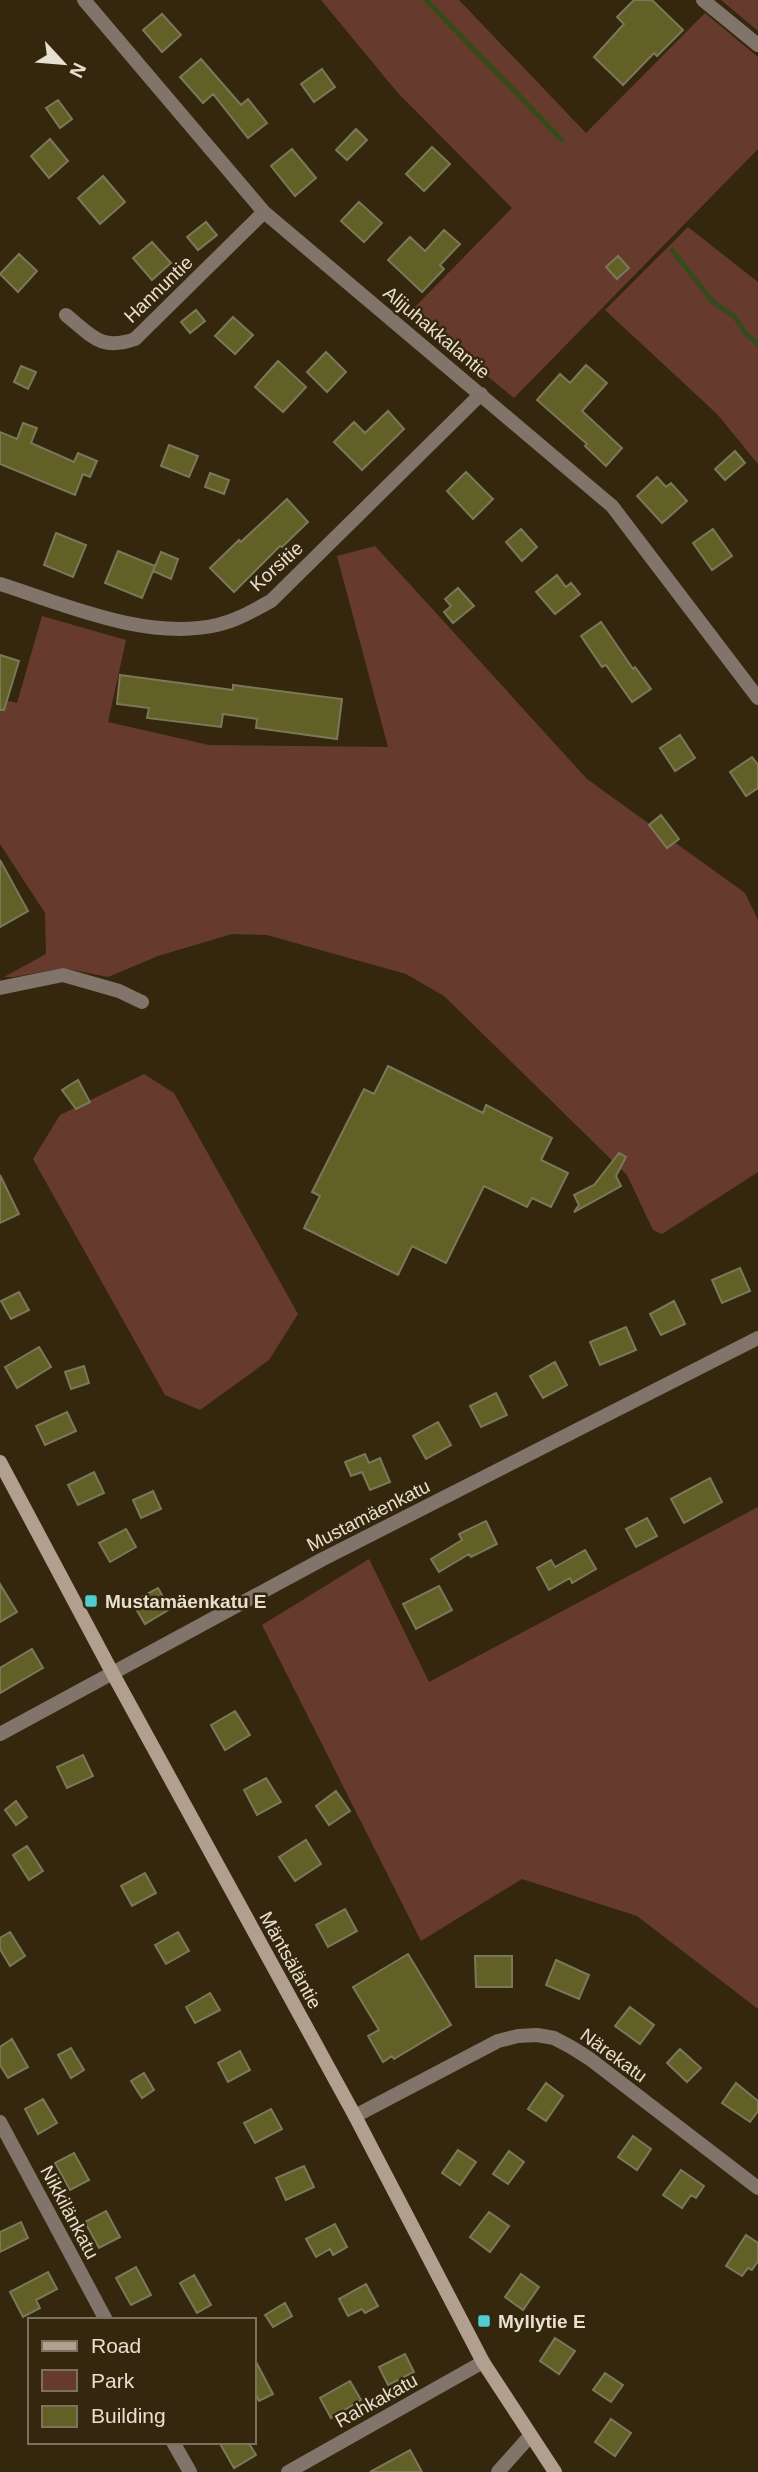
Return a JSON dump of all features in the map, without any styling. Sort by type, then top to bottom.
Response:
[{"type":"street","name":"Alijuhakkalantie","points":[[84,0],[264,212],[612,506],[758,698]]},
{"type":"street","points":[[703,0],[758,45]]},
{"type":"street","name":"Hannuntie","points":[[66,315],[99,341],[119,345],[135,339],[264,212]]},
{"type":"street","name":"Korsitie","points":[[0,584],[137,626],[171,629],[216,625],[244,615],[271,601],[481,394]]},
{"type":"street","points":[[0,988],[63,975],[119,991],[142,1002]]},
{"type":"street","name":"Mustamäenkatu","points":[[0,1734],[323,1559],[758,1338]]},
{"type":"street","name":"Mäntsäläntie","points":[[0,1462],[355,2116],[483,2362],[555,2472]]},
{"type":"street","name":"Närekatu","points":[[355,2116],[498,2041],[518,2036],[554,2038],[590,2059],[758,2188]]},
{"type":"street","name":"Nikkilänkatu","points":[[0,2122],[105,2318]]},
{"type":"street","name":"Rahkakatu","points":[[288,2472],[483,2362]]},
{"type":"street","points":[[498,2472],[530,2436]]},
{"type":"street","points":[[174,2444],[190,2472]]},
{"type":"green space","points":[[321,0],[459,0],[586,133],[705,13],[758,57],[758,149],[514,398],[410,312],[512,208],[397,92]]},
{"type":"green space","points":[[721,0],[758,0],[758,31]]},
{"type":"green space","points":[[688,227],[758,282],[758,464],[717,414],[605,310]]},
{"type":"green space","points":[[375,546],[587,779],[745,893],[758,920],[758,1172],[662,1234],[653,1230],[627,1175],[444,996],[406,974],[267,935],[232,934],[158,956],[108,977],[63,968],[4,977],[46,954],[45,913],[0,844],[0,699],[17,703],[42,616],[126,640],[108,722],[209,745],[388,747],[337,556]]},
{"type":"green space","points":[[144,1074],[174,1093],[298,1314],[269,1360],[200,1410],[165,1395],[33,1159],[60,1115]]},
{"type":"green space","points":[[758,1507],[758,2009],[637,1916],[522,1879],[421,1941],[262,1625],[369,1559],[429,1682]]},
{"type":"building","points":[[634,0],[652,0],[683,30],[657,56],[654,53],[623,85],[594,57],[624,24],[617,17]]},
{"type":"building","points":[[162,14],[181,35],[162,52],[143,30]]},
{"type":"building","points":[[201,59],[241,105],[248,99],[267,123],[248,138],[213,94],[203,103],[180,77]]},
{"type":"building","points":[[322,69],[335,87],[314,102],[301,84]]},
{"type":"building","points":[[58,100],[72,119],[60,128],[46,108]]},
{"type":"building","points":[[356,129],[367,140],[347,160],[336,150]]},
{"type":"building","points":[[50,139],[68,161],[49,178],[31,156]]},
{"type":"building","points":[[432,147],[450,164],[424,191],[406,174]]},
{"type":"building","points":[[292,149],[316,178],[295,196],[271,166]]},
{"type":"building","points":[[103,176],[125,202],[100,224],[78,198]]},
{"type":"building","points":[[359,202],[382,223],[364,242],[341,221]]},
{"type":"building","points":[[206,222],[217,235],[198,250],[187,237]]},
{"type":"building","points":[[444,230],[460,244],[440,265],[444,269],[422,292],[388,260],[410,237],[425,251]]},
{"type":"building","points":[[152,242],[171,263],[152,280],[133,258]]},
{"type":"building","points":[[19,254],[37,271],[18,292],[0,274]]},
{"type":"building","points":[[618,256],[629,268],[617,279],[606,267]]},
{"type":"building","points":[[196,310],[205,321],[190,333],[181,322]]},
{"type":"building","points":[[233,317],[253,335],[235,354],[215,336]]},
{"type":"building","points":[[326,352],[346,372],[327,392],[307,372]]},
{"type":"building","points":[[278,361],[306,387],[283,412],[255,387]]},
{"type":"building","points":[[586,365],[607,383],[582,411],[622,448],[606,466],[585,446],[587,444],[537,400],[560,374],[570,383]]},
{"type":"building","points":[[21,366],[36,372],[28,389],[14,382]]},
{"type":"building","points":[[388,411],[404,429],[362,470],[334,442],[354,422],[365,433]]},
{"type":"building","points":[[23,423],[37,428],[31,443],[74,462],[78,453],[97,461],[90,477],[83,474],[75,495],[0,464],[0,432],[17,439]]},
{"type":"building","points":[[169,445],[198,456],[189,477],[161,466]]},
{"type":"building","points":[[735,451],[745,463],[725,480],[715,469]]},
{"type":"building","points":[[466,472],[493,499],[473,519],[447,491]]},
{"type":"building","points":[[210,473],[229,480],[224,494],[205,487]]},
{"type":"building","points":[[657,477],[666,487],[671,483],[687,501],[662,523],[637,496]]},
{"type":"building","points":[[287,499],[308,522],[234,592],[210,568]]},
{"type":"building","points":[[521,529],[537,547],[522,561],[506,542]]},
{"type":"building","points":[[713,529],[732,556],[712,570],[693,543]]},
{"type":"building","points":[[56,533],[86,545],[73,577],[44,565]]},
{"type":"building","points":[[118,551],[155,566],[142,598],[105,583]]},
{"type":"building","points":[[161,552],[178,559],[171,579],[153,571]]},
{"type":"building","points":[[557,575],[566,587],[571,583],[580,594],[555,614],[536,592]]},
{"type":"building","points":[[458,588],[474,606],[453,623],[444,612],[451,606],[445,599]]},
{"type":"building","points":[[601,622],[633,669],[635,667],[651,689],[632,702],[606,665],[602,667],[581,636]]},
{"type":"building","points":[[0,655],[19,661],[4,710],[0,710]]},
{"type":"building","points":[[120,675],[233,690],[233,685],[342,699],[337,739],[256,728],[257,719],[223,714],[221,727],[147,718],[149,708],[117,704]]},
{"type":"building","points":[[680,735],[695,758],[675,771],[660,748]]},
{"type":"building","points":[[752,757],[758,765],[758,788],[746,796],[730,772]]},
{"type":"building","points":[[661,815],[679,839],[667,848],[649,825]]},
{"type":"building","points":[[0,860],[28,911],[0,927]]},
{"type":"building","points":[[388,1066],[483,1113],[486,1105],[552,1138],[541,1160],[568,1173],[551,1207],[532,1198],[527,1207],[484,1186],[446,1263],[412,1246],[398,1275],[304,1228],[320,1196],[312,1192],[364,1089],[374,1094]]},
{"type":"building","points":[[78,1080],[90,1102],[76,1109],[62,1090]]},
{"type":"building","points":[[619,1153],[626,1157],[616,1176],[621,1186],[574,1212],[579,1205],[574,1195],[594,1185]]},
{"type":"building","points":[[0,1175],[19,1214],[0,1223]]},
{"type":"building","points":[[740,1268],[750,1291],[722,1303],[712,1280]]},
{"type":"building","points":[[19,1292],[29,1310],[11,1319],[1,1301]]},
{"type":"building","points":[[674,1301],[685,1324],[661,1335],[650,1314]]},
{"type":"building","points":[[626,1327],[636,1350],[600,1365],[590,1342]]},
{"type":"building","points":[[39,1347],[51,1367],[17,1388],[5,1367]]},
{"type":"building","points":[[555,1362],[567,1385],[543,1398],[530,1376]]},
{"type":"building","points":[[84,1366],[89,1383],[71,1389],[65,1372]]},
{"type":"building","points":[[496,1393],[507,1415],[481,1427],[470,1406]]},
{"type":"building","points":[[67,1412],[76,1431],[45,1445],[36,1426]]},
{"type":"building","points":[[438,1422],[451,1445],[426,1459],[413,1436]]},
{"type":"building","points":[[365,1454],[369,1463],[380,1458],[390,1482],[370,1490],[362,1472],[351,1476],[345,1462]]},
{"type":"building","points":[[94,1472],[104,1493],[78,1505],[68,1485]]},
{"type":"building","points":[[710,1478],[722,1502],[684,1523],[671,1499]]},
{"type":"building","points":[[153,1491],[161,1509],[141,1518],[133,1500]]},
{"type":"building","points":[[647,1518],[657,1536],[636,1547],[626,1529]]},
{"type":"building","points":[[486,1521],[497,1544],[471,1557],[469,1554],[439,1572],[431,1559],[462,1540],[459,1534]]},
{"type":"building","points":[[126,1529],[136,1547],[110,1562],[99,1543]]},
{"type":"building","points":[[585,1550],[596,1569],[572,1583],[570,1578],[549,1590],[537,1568],[551,1560],[555,1567]]},
{"type":"building","points":[[0,1584],[17,1612],[0,1622]]},
{"type":"building","points":[[439,1586],[452,1610],[416,1629],[403,1604]]},
{"type":"building","points":[[158,1588],[170,1609],[145,1624],[132,1602]]},
{"type":"building","points":[[32,1649],[43,1668],[0,1693],[0,1668]]},
{"type":"building","points":[[235,1711],[250,1735],[225,1750],[211,1725]]},
{"type":"building","points":[[83,1755],[93,1776],[67,1788],[57,1767]]},
{"type":"building","points":[[266,1778],[281,1802],[257,1815],[244,1790]]},
{"type":"building","points":[[336,1791],[350,1811],[329,1825],[316,1806]]},
{"type":"building","points":[[16,1801],[27,1817],[16,1825],[5,1810]]},
{"type":"building","points":[[306,1840],[321,1864],[295,1881],[279,1857]]},
{"type":"building","points":[[27,1846],[43,1871],[29,1880],[13,1855]]},
{"type":"building","points":[[145,1873],[156,1893],[132,1906],[121,1886]]},
{"type":"building","points":[[345,1909],[357,1931],[328,1947],[316,1925]]},
{"type":"building","points":[[10,1932],[25,1956],[10,1966],[0,1949],[0,1938]]},
{"type":"building","points":[[178,1932],[189,1951],[166,1964],[155,1945]]},
{"type":"building","points":[[408,1954],[451,2025],[394,2059],[392,2056],[383,2062],[368,2036],[379,2030],[353,1987]]},
{"type":"building","points":[[475,1956],[512,1956],[512,1987],[476,1987]]},
{"type":"building","points":[[556,1960],[589,1975],[579,1999],[546,1985]]},
{"type":"building","points":[[210,1993],[220,2010],[195,2023],[186,2007]]},
{"type":"building","points":[[630,2007],[654,2025],[640,2044],[615,2026]]},
{"type":"building","points":[[12,2039],[28,2067],[8,2078],[0,2065],[0,2047]]},
{"type":"building","points":[[71,2048],[84,2070],[71,2078],[58,2055]]},
{"type":"building","points":[[680,2049],[701,2068],[687,2082],[667,2063]]},
{"type":"building","points":[[240,2051],[250,2070],[228,2082],[218,2063]]},
{"type":"building","points":[[144,2073],[154,2090],[142,2098],[131,2081]]},
{"type":"building","points":[[546,2083],[563,2096],[546,2121],[528,2109]]},
{"type":"building","points":[[736,2083],[758,2101],[758,2111],[750,2122],[722,2103]]},
{"type":"building","points":[[43,2099],[57,2123],[38,2134],[25,2109]]},
{"type":"building","points":[[271,2109],[282,2129],[255,2143],[244,2123]]},
{"type":"building","points":[[633,2136],[651,2149],[637,2170],[618,2157]]},
{"type":"building","points":[[458,2150],[476,2162],[460,2185],[442,2173]]},
{"type":"building","points":[[509,2151],[524,2162],[508,2184],[493,2174]]},
{"type":"building","points":[[74,2153],[89,2180],[70,2190],[55,2163]]},
{"type":"building","points":[[304,2166],[314,2187],[286,2200],[276,2178]]},
{"type":"building","points":[[681,2170],[704,2186],[696,2198],[691,2195],[682,2208],[663,2195]]},
{"type":"building","points":[[106,2211],[120,2237],[99,2248],[85,2222]]},
{"type":"building","points":[[489,2212],[509,2226],[490,2252],[470,2237]]},
{"type":"building","points":[[21,2222],[28,2238],[0,2252],[0,2232]]},
{"type":"building","points":[[335,2224],[347,2247],[333,2255],[330,2249],[316,2257],[306,2239]]},
{"type":"building","points":[[746,2235],[758,2243],[758,2261],[752,2270],[748,2268],[742,2276],[726,2266]]},
{"type":"building","points":[[136,2267],[151,2295],[131,2305],[116,2278]]},
{"type":"building","points":[[48,2272],[57,2289],[36,2300],[40,2308],[23,2317],[10,2292]]},
{"type":"building","points":[[521,2274],[539,2287],[523,2310],[505,2297]]},
{"type":"building","points":[[194,2275],[211,2305],[197,2313],[180,2283]]},
{"type":"building","points":[[366,2284],[378,2306],[365,2313],[362,2309],[348,2316],[339,2299]]},
{"type":"building","points":[[285,2303],[292,2316],[273,2327],[265,2315]]},
{"type":"building","points":[[555,2338],[575,2351],[559,2374],[540,2361]]},
{"type":"building","points":[[405,2354],[414,2372],[388,2385],[379,2367]]},
{"type":"building","points":[[256,2362],[273,2394],[259,2401],[256,2395]]},
{"type":"building","points":[[605,2373],[623,2385],[611,2402],[593,2390]]},
{"type":"building","points":[[350,2381],[361,2400],[331,2418],[320,2398]]},
{"type":"building","points":[[611,2419],[631,2433],[615,2456],[595,2442]]},
{"type":"building","points":[[220,2444],[249,2444],[256,2455],[234,2468]]},
{"type":"building","points":[[410,2450],[422,2472],[370,2472]]},
{"type":"waterway","points":[[426,0],[562,140]]},
{"type":"waterway","points":[[672,250],[713,302],[735,317],[745,333],[758,344]]},
{"type":"place","name":"Mustamäenkatu E","points":[[91,1601]]},
{"type":"place","name":"Myllytie E","points":[[484,2321]]}]
